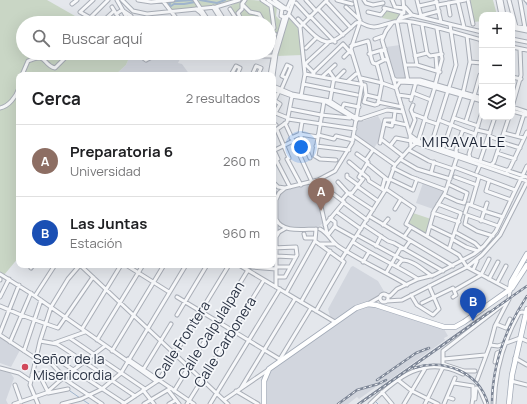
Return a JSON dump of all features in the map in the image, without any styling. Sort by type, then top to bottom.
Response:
[{"type":"main road","points":[[264,404],[264,380],[269,369],[356,308],[368,304],[378,305],[444,327],[451,327],[464,322],[510,290],[527,254]]},
{"type":"main road","points":[[517,277],[527,265]]},
{"type":"main road","points":[[509,404],[515,358],[525,326],[527,312]]},
{"type":"street","points":[[72,4],[77,0]]},
{"type":"street","points":[[87,16],[80,12],[93,0]]},
{"type":"street","points":[[117,0],[126,16]]},
{"type":"street","points":[[122,0],[136,12],[147,14],[170,10],[215,7],[238,0]]},
{"type":"street","points":[[138,0],[151,2],[174,0]]},
{"type":"street","points":[[163,0],[174,16]]},
{"type":"street","points":[[195,0],[205,16]]},
{"type":"street","points":[[240,16],[238,13],[242,9],[242,4],[245,0]]},
{"type":"street","points":[[262,0],[271,6],[272,16]]},
{"type":"street","points":[[268,0],[286,9]]},
{"type":"street","points":[[274,0],[286,9],[287,16],[279,34],[276,50]]},
{"type":"street","points":[[306,0],[343,35]]},
{"type":"street","points":[[301,96],[305,74],[300,28],[303,23],[327,0],[350,27]]},
{"type":"street","points":[[337,0],[354,4],[366,1],[373,5],[383,1],[385,10],[381,15],[368,12]]},
{"type":"street","points":[[344,57],[350,52],[360,21],[354,4],[355,0]]},
{"type":"street","points":[[392,0],[395,7],[405,8],[412,15]]},
{"type":"street","points":[[397,22],[404,13],[405,8],[403,0]]},
{"type":"street","points":[[417,0],[420,16]]},
{"type":"street","points":[[419,6],[437,2],[448,3],[466,0],[472,11],[473,24]]},
{"type":"street","points":[[500,0],[501,12]]},
{"type":"street","points":[[500,0],[503,12]]},
{"type":"street","points":[[509,0],[511,12]]},
{"type":"street","points":[[515,27],[526,29],[526,18],[520,0]]},
{"type":"street","points":[[300,28],[287,16],[281,14],[294,1],[335,42]]},
{"type":"street","points":[[437,2],[442,22]]},
{"type":"street","points":[[458,2],[464,28]]},
{"type":"street","points":[[448,3],[450,15]]},
{"type":"street","points":[[242,4],[250,12],[260,16]]},
{"type":"street","points":[[112,7],[118,16]]},
{"type":"street","points":[[104,16],[112,7]]},
{"type":"street","points":[[94,16],[112,7],[131,16],[136,12]]},
{"type":"street","points":[[215,7],[219,16]]},
{"type":"street","points":[[215,7],[221,16]]},
{"type":"street","points":[[346,7],[360,21],[372,28],[397,22],[409,22],[479,38]]},
{"type":"street","points":[[384,8],[404,13]]},
{"type":"street","points":[[196,9],[201,12],[204,16]]},
{"type":"street","points":[[230,9],[234,16]]},
{"type":"street","points":[[420,16],[439,12]]},
{"type":"street","points":[[401,18],[412,15],[420,16],[479,31]]},
{"type":"street","points":[[298,18],[316,37],[329,42],[339,40],[350,27],[360,21]]},
{"type":"street","points":[[397,22],[408,81]]},
{"type":"street","points":[[409,22],[417,65]]},
{"type":"street","points":[[392,23],[383,36],[383,50],[402,107],[405,124],[410,137],[411,147]]},
{"type":"street","points":[[431,145],[456,65],[450,24]]},
{"type":"street","points":[[422,25],[428,54]]},
{"type":"street","points":[[316,311],[347,252],[390,180],[394,166],[417,142],[429,107],[438,71],[442,63],[442,54],[437,29]]},
{"type":"street","points":[[375,39],[383,36]]},
{"type":"street","points":[[444,148],[462,94],[470,62],[467,36]]},
{"type":"street","points":[[306,48],[316,37]]},
{"type":"street","points":[[276,200],[277,190],[324,178],[334,171],[349,150],[358,119],[362,84],[350,52],[339,40]]},
{"type":"street","points":[[515,40],[527,42]]},
{"type":"street","points":[[351,46],[367,41],[370,49],[369,54],[373,63],[377,64],[382,82],[379,100],[376,106],[360,102]]},
{"type":"street","points":[[304,64],[329,42]]},
{"type":"street","points":[[304,64],[313,73],[317,72],[343,44]]},
{"type":"street","points":[[515,47],[527,50]]},
{"type":"street","points":[[515,97],[521,77],[522,64],[520,48]]},
{"type":"street","points":[[369,54],[383,50]]},
{"type":"street","points":[[415,54],[428,54],[436,56],[442,54]]},
{"type":"street","points":[[436,56],[438,71]]},
{"type":"street","points":[[23,72],[28,61],[30,60]]},
{"type":"street","points":[[46,60],[52,67],[55,68],[63,60]]},
{"type":"street","points":[[272,72],[274,60]]},
{"type":"street","points":[[377,64],[386,60]]},
{"type":"street","points":[[351,66],[355,62]]},
{"type":"street","points":[[470,62],[479,63]]},
{"type":"street","points":[[522,64],[527,65]]},
{"type":"street","points":[[276,98],[286,78],[291,67],[286,65],[282,76],[286,78]]},
{"type":"street","points":[[323,76],[335,65]]},
{"type":"street","points":[[405,65],[417,65],[438,71]]},
{"type":"street","points":[[233,72],[236,66],[240,68],[238,72]]},
{"type":"street","points":[[329,71],[334,78]]},
{"type":"street","points":[[330,101],[334,78],[344,71]]},
{"type":"street","points":[[305,74],[362,84],[366,86],[364,102]]},
{"type":"street","points":[[348,81],[356,74]]},
{"type":"street","points":[[515,77],[527,77]]},
{"type":"street","points":[[361,78],[382,82],[396,88]]},
{"type":"street","points":[[393,78],[396,80],[435,86],[479,100]]},
{"type":"street","points":[[396,88],[398,83],[420,80],[435,86]]},
{"type":"street","points":[[466,121],[479,80]]},
{"type":"street","points":[[412,97],[416,82]]},
{"type":"street","points":[[303,84],[357,95]]},
{"type":"street","points":[[276,89],[292,95],[330,101],[358,119]]},
{"type":"street","points":[[0,108],[9,104],[16,95]]},
{"type":"street","points":[[292,95],[324,101],[350,118]]},
{"type":"street","points":[[292,95],[288,119],[285,123],[276,124],[291,167],[293,166],[300,185]]},
{"type":"street","points":[[366,95],[402,107]]},
{"type":"street","points":[[398,95],[431,100]]},
{"type":"street","points":[[473,97],[479,98]]},
{"type":"street","points":[[315,156],[318,146],[320,115],[324,101]]},
{"type":"street","points":[[276,103],[280,104],[276,110]]},
{"type":"street","points":[[342,109],[344,104],[359,107]]},
{"type":"street","points":[[410,137],[414,125],[411,110],[413,105]]},
{"type":"street","points":[[516,136],[526,113],[527,106]]},
{"type":"street","points":[[515,108],[526,113]]},
{"type":"street","points":[[290,109],[320,115],[358,119],[382,111],[403,112]]},
{"type":"street","points":[[384,124],[392,126],[395,111]]},
{"type":"street","points":[[515,111],[526,113]]},
{"type":"street","points":[[276,114],[288,119],[302,122],[355,129]]},
{"type":"street","points":[[413,114],[438,124]]},
{"type":"street","points":[[454,118],[466,121],[489,135],[520,148]]},
{"type":"street","points":[[326,227],[330,218],[337,212],[348,193],[352,193],[362,179],[359,177],[363,174],[367,162],[381,141],[385,119],[405,124]]},
{"type":"street","points":[[439,120],[475,134]]},
{"type":"street","points":[[470,158],[469,154],[480,120]]},
{"type":"street","points":[[477,172],[494,120]]},
{"type":"street","points":[[491,165],[494,162],[502,141],[508,120]]},
{"type":"street","points":[[302,122],[300,134],[310,158]]},
{"type":"street","points":[[285,123],[311,182],[319,195],[328,235]]},
{"type":"street","points":[[414,125],[422,128]]},
{"type":"street","points":[[427,236],[434,213],[450,180],[457,155],[456,150],[464,130]]},
{"type":"street","points":[[509,170],[525,140],[527,132]]},
{"type":"street","points":[[504,133],[525,140]]},
{"type":"street","points":[[276,149],[284,146],[300,134],[334,138],[336,136],[353,138],[374,150],[394,166],[417,179],[446,190]]},
{"type":"street","points":[[390,146],[396,138],[410,137],[417,142],[522,177],[527,177]]},
{"type":"street","points":[[381,141],[403,156]]},
{"type":"street","points":[[381,299],[399,302],[467,267],[488,250],[496,240],[527,181],[509,170],[480,163],[465,156],[457,155],[444,148],[417,142]]},
{"type":"street","points":[[318,146],[349,150]]},
{"type":"street","points":[[409,150],[429,161],[454,168],[515,190]]},
{"type":"street","points":[[497,153],[515,159]]},
{"type":"street","points":[[357,154],[385,178],[413,190],[417,179]]},
{"type":"street","points":[[465,156],[469,154]]},
{"type":"street","points":[[302,162],[315,156]]},
{"type":"street","points":[[315,156],[320,159],[336,160]]},
{"type":"street","points":[[276,158],[290,187]]},
{"type":"street","points":[[400,159],[424,172],[450,180]]},
{"type":"street","points":[[349,162],[384,190],[401,199],[415,209],[406,224],[449,249],[463,260],[467,267],[510,290],[508,301],[496,324],[490,345],[485,355],[476,382],[472,404]]},
{"type":"street","points":[[431,173],[434,162]]},
{"type":"street","points":[[494,162],[497,167]]},
{"type":"street","points":[[368,304],[381,299],[385,295],[390,296],[397,289],[418,279],[432,276],[453,266],[479,250],[493,236],[527,166]]},
{"type":"street","points":[[422,181],[424,172]]},
{"type":"street","points":[[347,175],[347,177],[378,201]]},
{"type":"street","points":[[455,177],[476,186]]},
{"type":"street","points":[[471,205],[479,177]]},
{"type":"street","points":[[384,190],[385,178]]},
{"type":"street","points":[[489,181],[486,190],[511,200]]},
{"type":"street","points":[[338,182],[348,191],[348,193],[373,210]]},
{"type":"street","points":[[444,195],[463,203],[466,198],[467,193],[448,184]]},
{"type":"street","points":[[319,195],[328,190],[343,202],[368,218],[399,234],[453,266]]},
{"type":"street","points":[[395,209],[401,199]]},
{"type":"street","points":[[481,220],[486,203]]},
{"type":"street","points":[[438,204],[463,213]]},
{"type":"street","points":[[449,249],[459,222],[468,204],[503,217]]},
{"type":"street","points":[[337,212],[361,229]]},
{"type":"street","points":[[434,213],[459,222]]},
{"type":"street","points":[[493,236],[473,229],[465,224],[468,214],[498,226]]},
{"type":"street","points":[[328,235],[335,222],[330,218]]},
{"type":"street","points":[[286,293],[315,239],[318,229],[323,225],[324,219]]},
{"type":"street","points":[[383,225],[388,219]]},
{"type":"street","points":[[276,220],[277,223],[286,228],[318,229],[326,227]]},
{"type":"street","points":[[364,225],[443,270]]},
{"type":"street","points":[[276,239],[281,226]]},
{"type":"street","points":[[334,226],[355,238],[415,264],[432,276]]},
{"type":"street","points":[[430,226],[453,238],[466,247],[479,250]]},
{"type":"street","points":[[404,237],[410,227]]},
{"type":"street","points":[[276,230],[280,231],[286,228]]},
{"type":"street","points":[[318,229],[328,235],[335,244],[347,252],[363,262],[386,272],[406,285]]},
{"type":"street","points":[[471,234],[473,229]]},
{"type":"street","points":[[455,232],[475,243],[479,250]]},
{"type":"street","points":[[304,234],[305,238],[315,239],[319,244],[343,261]]},
{"type":"street","points":[[394,242],[399,234]]},
{"type":"street","points":[[376,246],[381,236]]},
{"type":"street","points":[[355,238],[369,252],[392,263],[418,279]]},
{"type":"street","points":[[386,272],[400,249],[405,248],[410,241]]},
{"type":"street","points":[[319,244],[335,244]]},
{"type":"street","points":[[276,248],[296,247],[296,257],[285,277],[276,277]]},
{"type":"street","points":[[301,302],[330,252]]},
{"type":"street","points":[[363,262],[369,252]]},
{"type":"street","points":[[276,257],[296,257]]},
{"type":"street","points":[[422,303],[454,290],[481,274],[489,259]]},
{"type":"street","points":[[397,266],[403,260]]},
{"type":"street","points":[[423,270],[428,261]]},
{"type":"street","points":[[473,270],[477,261]]},
{"type":"street","points":[[489,279],[498,262]]},
{"type":"street","points":[[497,283],[506,266]]},
{"type":"street","points":[[259,268],[290,267]]},
{"type":"street","points":[[35,296],[53,268]]},
{"type":"street","points":[[38,404],[30,385],[35,358],[45,323],[50,307],[68,279],[77,268]]},
{"type":"street","points":[[83,268],[228,404]]},
{"type":"street","points":[[82,329],[119,268]]},
{"type":"street","points":[[130,268],[169,292]]},
{"type":"street","points":[[97,340],[141,268]]},
{"type":"street","points":[[112,349],[162,268]]},
{"type":"street","points":[[62,404],[102,389],[121,373],[184,268]]},
{"type":"street","points":[[177,315],[206,268]]},
{"type":"street","name":"Calle Frontera","points":[[125,403],[157,381],[227,268]]},
{"type":"street","points":[[244,268],[335,322]]},
{"type":"street","points":[[252,268],[252,273]]},
{"type":"street","points":[[276,268],[276,287]]},
{"type":"street","name":"Calle Calpulalpan","points":[[171,390],[188,367],[248,270]]},
{"type":"street","points":[[0,274],[31,293],[105,346],[112,349],[188,402],[194,404]]},
{"type":"street","points":[[0,306],[58,328],[67,318],[93,277]]},
{"type":"street","points":[[0,297],[9,279]]},
{"type":"street","name":"Calle Carbonera","points":[[188,402],[264,280]]},
{"type":"street","points":[[19,285],[0,334],[35,358]]},
{"type":"street","points":[[412,295],[417,304],[432,314],[438,310],[430,286]]},
{"type":"street","points":[[210,404],[280,290]]},
{"type":"street","points":[[453,297],[456,295],[454,290]]},
{"type":"street","points":[[10,342],[31,293]]},
{"type":"street","points":[[385,295],[387,297],[387,301]]},
{"type":"street","points":[[177,297],[280,360],[311,308]]},
{"type":"street","points":[[241,388],[295,299]]},
{"type":"street","points":[[24,351],[33,319],[41,300]]},
{"type":"street","points":[[425,404],[443,365],[444,359],[442,355],[444,350],[508,301]]},
{"type":"street","points":[[494,404],[495,387],[504,344],[519,313],[527,312]]},
{"type":"street","points":[[496,324],[506,328],[510,318]]},
{"type":"street","points":[[143,370],[172,324]]},
{"type":"street","points":[[54,343],[85,332]]},
{"type":"street","points":[[70,338],[144,389],[154,404]]},
{"type":"street","points":[[490,345],[498,346],[520,338],[527,342]]},
{"type":"street","points":[[40,341],[54,343],[134,396]]},
{"type":"street","points":[[47,392],[72,370],[105,346]]},
{"type":"street","points":[[496,362],[497,353],[502,351]]},
{"type":"street","points":[[444,359],[485,355]]},
{"type":"street","points":[[52,356],[125,403]]},
{"type":"street","points":[[515,358],[527,365]]},
{"type":"street","points":[[50,362],[64,377],[102,404]]},
{"type":"street","points":[[443,365],[463,374]]},
{"type":"street","points":[[370,404],[382,392],[415,370],[443,365],[464,371],[476,371]]},
{"type":"street","points":[[404,404],[426,367]]},
{"type":"street","points":[[0,368],[19,373],[31,381]]},
{"type":"street","points":[[224,400],[269,369]]},
{"type":"street","points":[[32,375],[44,373]]},
{"type":"street","points":[[444,404],[455,378]]},
{"type":"street","points":[[42,380],[47,392]]},
{"type":"street","points":[[398,380],[412,391],[438,404]]},
{"type":"street","points":[[511,381],[527,385]]},
{"type":"street","points":[[454,382],[473,386],[473,399]]},
{"type":"street","points":[[14,385],[21,402]]},
{"type":"street","points":[[14,404],[47,392],[68,388]]},
{"type":"street","points":[[473,399],[475,399],[476,388],[479,388],[486,404]]},
{"type":"street","points":[[171,390],[179,404]]},
{"type":"street","points":[[144,404],[171,390]]},
{"type":"street","points":[[236,391],[258,404]]},
{"type":"street","points":[[382,392],[392,404]]},
{"type":"street","points":[[447,397],[453,399]]},
{"type":"street","points":[[169,404],[176,400]]},
{"type":"shaded area","points":[[400,45],[406,78],[395,77],[386,47]]},
{"type":"shaded area","points":[[128,60],[143,60],[146,62],[151,60],[180,60],[178,63],[182,64],[188,72],[118,72],[126,65]]},
{"type":"shaded area","points":[[378,116],[383,125],[380,139],[374,148],[356,135],[358,121],[363,121]]},
{"type":"shaded area","points":[[423,183],[445,191],[433,209],[416,203]]},
{"type":"shaded area","points":[[307,185],[312,186],[316,191],[323,223],[314,228],[284,226],[278,219],[279,195],[286,190]]},
{"type":"shaded area","points":[[353,266],[378,281],[385,293],[336,320],[330,316],[328,309],[351,267]]},
{"type":"shaded area","points":[[369,305],[444,329],[448,336],[444,338],[445,340],[381,386],[380,384],[359,399],[357,397],[348,404],[266,404],[266,378],[272,369],[356,309]]},
{"type":"shaded area","points":[[0,337],[20,350],[11,367],[0,363]]},
{"type":"shaded area","points":[[0,369],[9,371],[14,378],[6,400],[8,404],[0,404]]},
{"type":"green space","points":[[0,0],[47,0],[75,16],[16,16],[16,60],[128,60],[126,65],[118,72],[16,72],[16,261],[4,275],[0,272]]},
{"type":"green space","points":[[194,0],[200,8],[171,10],[165,1]]},
{"type":"green space","points":[[197,0],[235,0],[218,6],[201,7]]},
{"type":"green space","points":[[242,0],[256,0],[277,7],[276,16],[236,16],[230,6]]},
{"type":"green space","points":[[470,0],[493,0],[496,12],[479,12],[479,21],[474,22]]},
{"type":"green space","points":[[385,9],[403,13],[397,21],[382,18]]},
{"type":"green space","points":[[276,16],[281,21],[278,32],[276,32]]},
{"type":"green space","points":[[288,17],[299,30],[302,55],[277,56]]},
{"type":"green space","points":[[413,213],[431,219],[426,234],[406,223]]},
{"type":"waterway","points":[[193,0],[195,2],[174,4],[171,6],[169,4],[177,1],[193,0]]},
{"type":"waterway","points":[[200,0],[217,3],[225,0]]},
{"type":"waterway","points":[[525,1],[527,5]]},
{"type":"waterway","points":[[70,391],[80,398]]},
{"type":"waterway","points":[[83,400],[89,404]]},
{"type":"tram line","points":[[357,404],[489,311]]},
{"type":"railway","points":[[359,404],[527,286]]},
{"type":"railway","points":[[492,404],[495,375],[502,347],[519,308],[527,296]]},
{"type":"railway","points":[[377,380],[416,353],[429,348]]},
{"type":"railway","points":[[414,368],[425,365],[437,365],[459,370],[477,383],[488,404]]},
{"type":"railway","points":[[338,404],[357,390],[386,380]]},
{"type":"place","name":"Preparatoria 6","points":[[321,211]]},
{"type":"place","name":"Las Juntas","points":[[473,321]]},
{"type":"place","name":"Señor de la Misericordia","points":[[25,367]]},
{"type":"district","name":"MIRAVALLE","points":[[464,142]]}]
